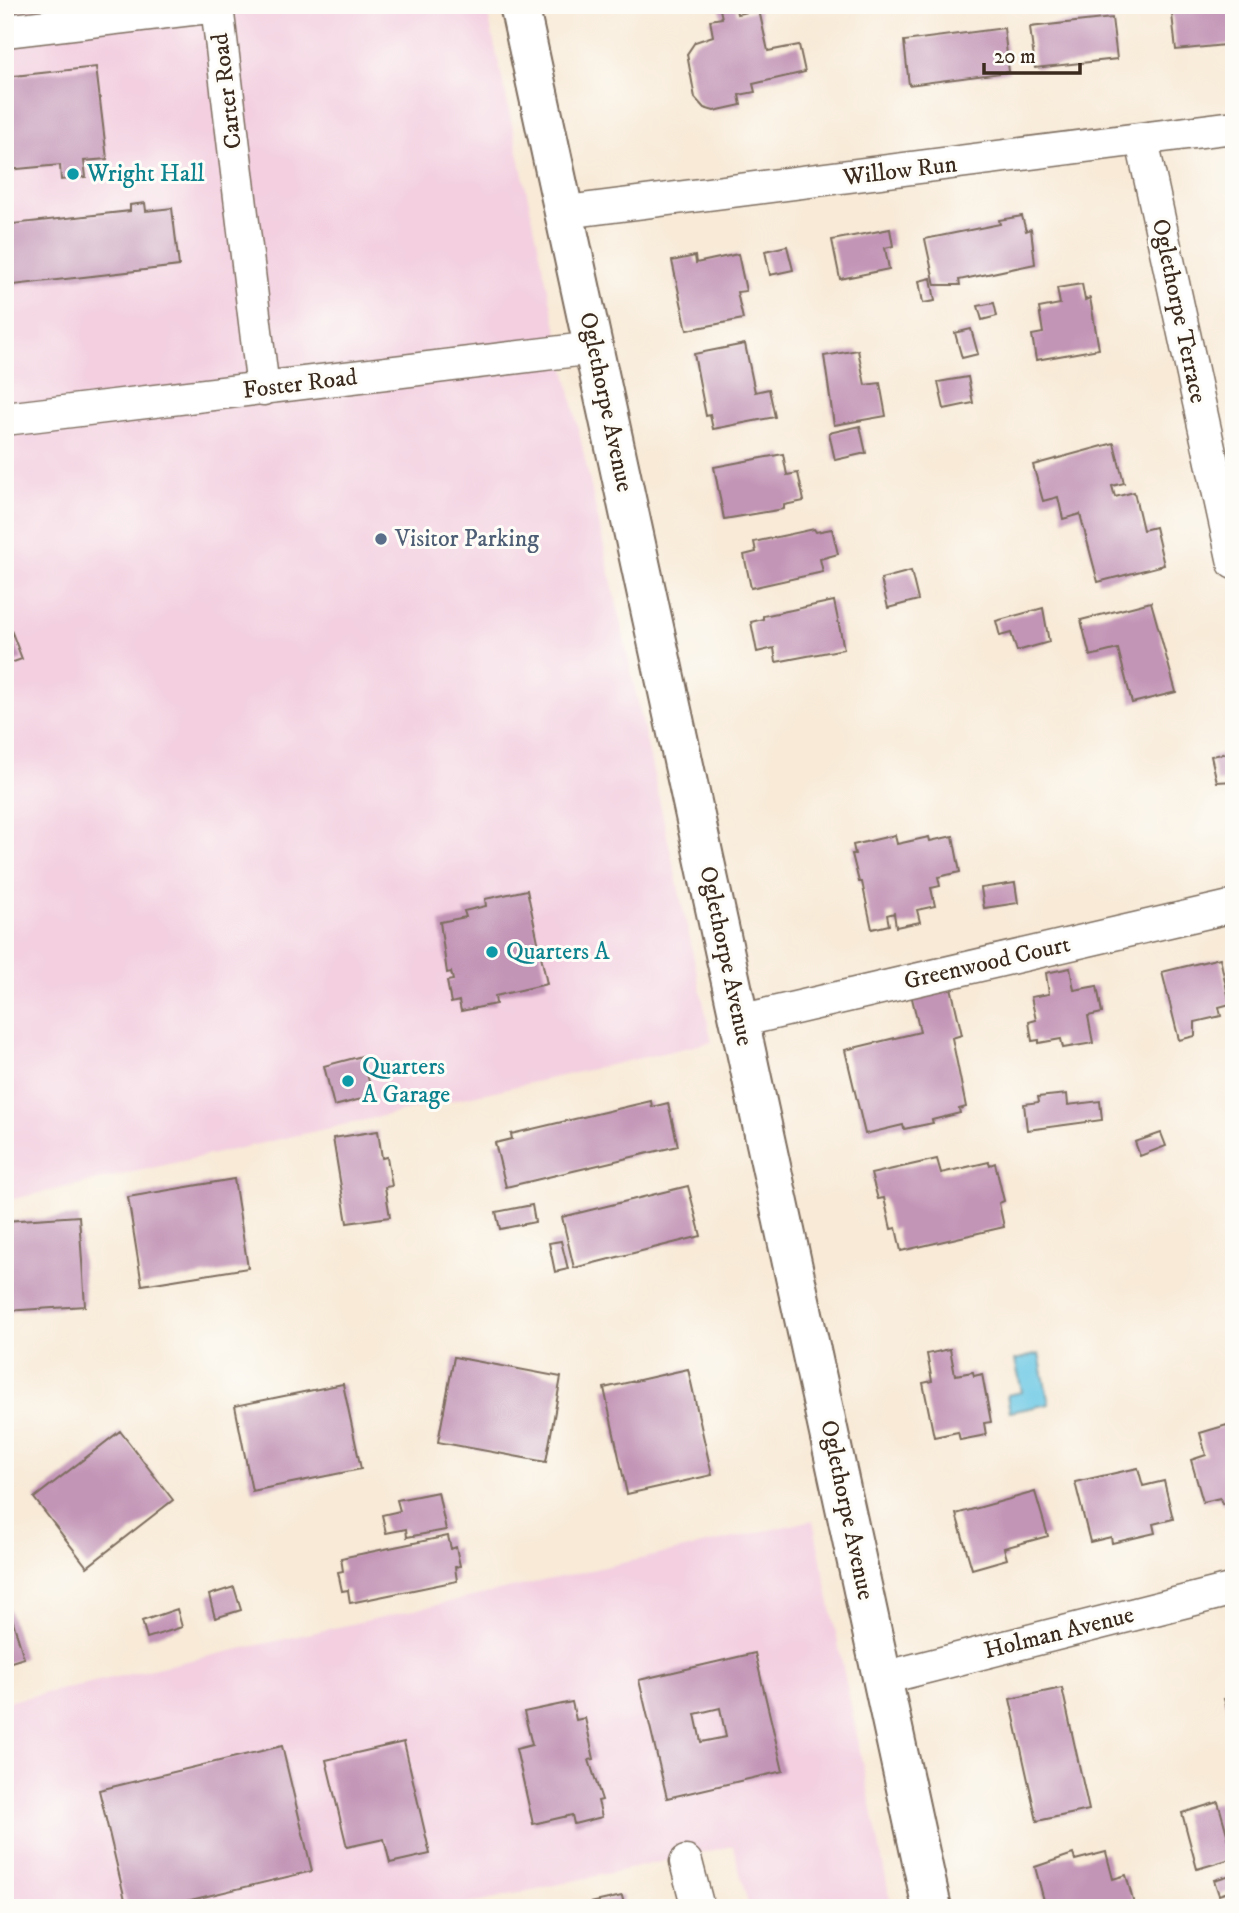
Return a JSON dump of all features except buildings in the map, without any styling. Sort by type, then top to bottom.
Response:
[{"type":"main road","name":"Oglethorpe Avenue","points":[[519,5],[932,1908]]},
{"type":"street","name":"Carter Road","points":[[5,31],[217,6],[263,389]]},
{"type":"street","name":"Willow Run","points":[[566,212],[1142,141],[1234,127]]},
{"type":"street","name":"Oglethorpe Terrace","points":[[1142,141],[1234,563]]},
{"type":"street","name":"Foster Road","points":[[5,419],[594,348]]},
{"type":"street","name":"Greenwood Court","points":[[739,1021],[1234,906]]},
{"type":"street","name":"Holman Avenue","points":[[883,1678],[1234,1589]]},
{"type":"street","points":[[686,1862],[698,1908]]},
{"type":"shaded area","points":[[5,5],[486,5],[712,1042],[5,1201]]},
{"type":"shaded area","points":[[813,1520],[892,1908],[749,1908],[733,1846],[450,1908],[5,1908],[5,1702]]},
{"type":"water","points":[[1039,1354],[1049,1404],[1010,1412],[1007,1395],[1022,1392],[1015,1360]]},
{"type":"place","name":"Wright Hall","points":[[73,174]]},
{"type":"place","name":"Visitor Parking","points":[[381,539]]},
{"type":"place","name":"Quarters A","points":[[492,952]]},
{"type":"place","name":"Quarters A Garage","points":[[348,1081]]}]
